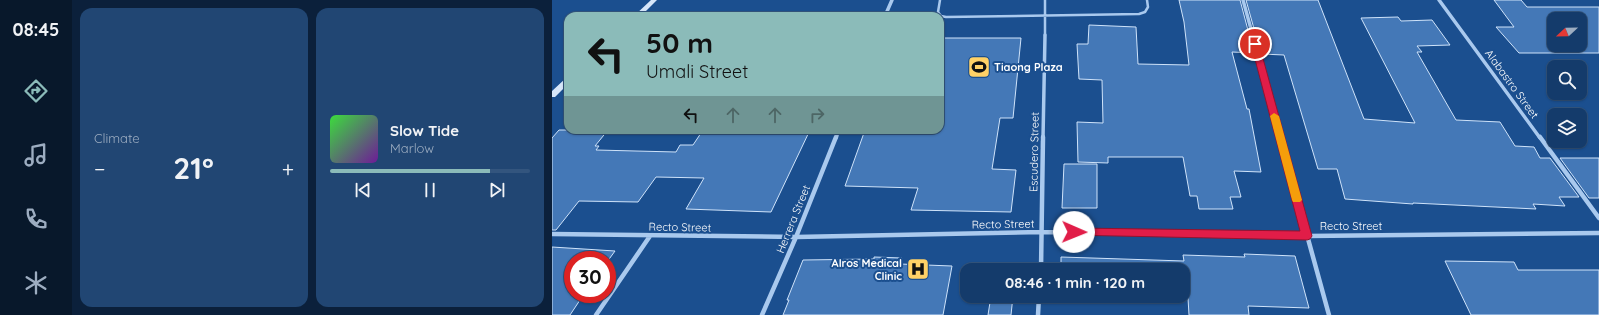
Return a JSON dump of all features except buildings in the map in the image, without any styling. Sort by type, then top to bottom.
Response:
[{"type":"street","points":[[641,12],[654,0]]},
{"type":"street","points":[[887,12],[892,0]]},
{"type":"street","points":[[1243,0],[1329,315]]},
{"type":"street","name":"Alabastro Street","points":[[1439,0],[1599,218]]},
{"type":"street","name":"Escudero Street","points":[[1041,263],[1045,35]]},
{"type":"street","points":[[552,95],[564,84]]},
{"type":"street","name":"Herrera Street","points":[[762,315],[796,237],[837,134]]},
{"type":"street","name":"Recto Street","points":[[552,234],[796,237],[1042,232],[1307,236],[1599,233]]},
{"type":"street","points":[[596,315],[650,236]]},
{"type":"street","points":[[1038,315],[1039,303]]},
{"type":"lane","points":[[938,12],[940,0]]},
{"type":"lane","points":[[1045,35],[1046,0]]},
{"type":"lane","points":[[944,17],[1139,14],[1145,12],[1148,7],[1147,0]]},
{"type":"slow traffic","points":[[1274,116],[1297,200]]},
{"type":"place","name":"Tiaong Plaza","points":[[979,67]]},
{"type":"place","name":"Alros Medical Clinic","points":[[918,269]]},
{"type":"route","points":[[1074,232],[1307,236],[1255,44]]}]
